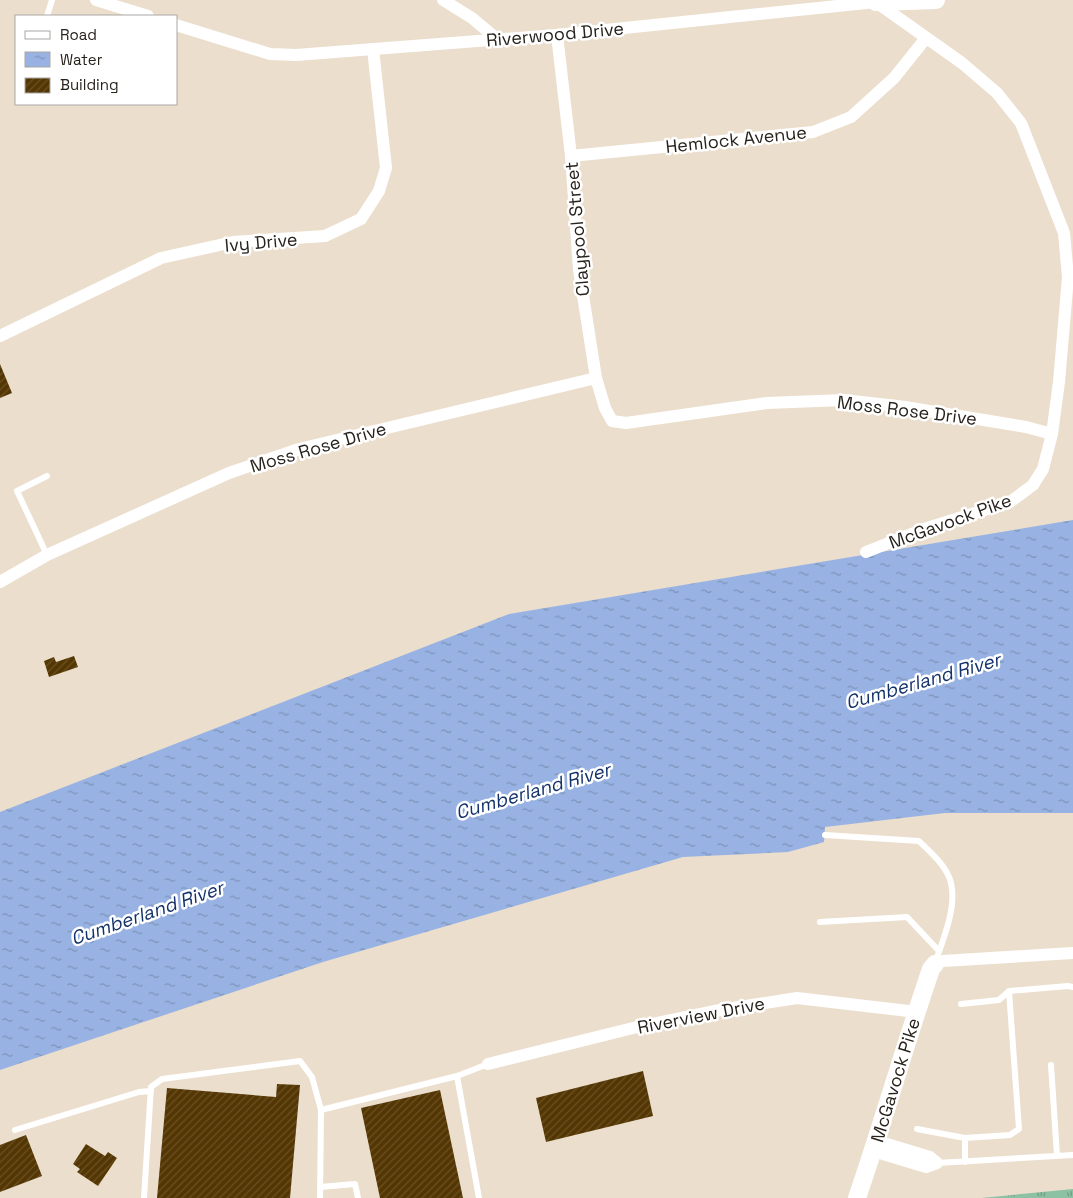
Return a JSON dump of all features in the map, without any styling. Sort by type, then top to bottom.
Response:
[{"type":"street","points":[[96,0],[145,15]]},
{"type":"street","points":[[443,0],[472,18],[497,39]]},
{"type":"street","name":"Riverwood Drive","points":[[178,26],[270,54],[296,55],[556,35],[874,1],[936,0]]},
{"type":"street","name":"McGavock Pike","points":[[866,552],[924,529],[1010,502],[1033,485],[1043,469],[1052,434],[1060,382],[1068,277],[1064,233],[1022,123],[996,92],[962,63],[874,1]]},
{"type":"street","name":"Claypool Street","points":[[556,35],[570,156],[579,270],[596,378],[605,408],[612,421]]},
{"type":"street","name":"Hemlock Avenue","points":[[570,156],[813,132],[851,117],[894,78],[926,38]]},
{"type":"street","name":"Ivy Drive","points":[[0,336],[161,258],[233,242],[325,236],[361,219],[379,191],[386,168],[373,49]]},
{"type":"street","name":"Moss Rose Drive","points":[[0,582],[47,555],[229,473],[299,449],[596,378]]},
{"type":"street","name":"Moss Rose Drive","points":[[612,421],[626,423],[767,403],[844,400],[905,407],[1026,427],[1052,434]]},
{"type":"street","points":[[937,958],[943,961],[1073,953]]},
{"type":"street","name":"McGavock Pike","points":[[858,1198],[916,1012],[931,969],[937,958]]},
{"type":"street","name":"Riverview Drive","points":[[488,1064],[633,1028],[797,998],[916,1012]]},
{"type":"street","points":[[875,1146],[926,1167],[937,1163]]},
{"type":"lane","points":[[47,15],[52,0]]},
{"type":"lane","points":[[47,476],[17,491],[47,555]]},
{"type":"lane","points":[[825,835],[918,841],[932,854],[941,864],[951,882],[952,896],[948,924],[937,958]]},
{"type":"lane","points":[[820,922],[907,917],[937,958]]},
{"type":"lane","points":[[961,1004],[999,1000],[1009,991],[1073,986]]},
{"type":"lane","points":[[917,1129],[964,1138],[1010,1135],[1018,1129],[1009,991]]},
{"type":"lane","points":[[144,1198],[151,1087],[162,1079],[300,1061],[312,1077],[321,1110],[320,1198]]},
{"type":"lane","points":[[321,1110],[457,1076],[488,1064]]},
{"type":"lane","points":[[1051,1065],[1057,1156]]},
{"type":"lane","points":[[457,1076],[479,1198]]},
{"type":"lane","points":[[15,1130],[140,1092],[150,1091]]},
{"type":"lane","points":[[964,1138],[965,1162]]},
{"type":"lane","points":[[937,1163],[1073,1155]]},
{"type":"lane","points":[[320,1187],[354,1184],[358,1198]]},
{"type":"green space","points":[[1073,1189],[1073,1198],[981,1198]]},
{"type":"water","name":"Cumberland River","points":[[1073,520],[1073,813],[945,813],[825,827],[824,842],[788,852],[683,857],[323,962],[0,1070],[0,812],[509,614]]},
{"type":"building","points":[[0,364],[12,393],[0,398]]},
{"type":"building","points":[[74,656],[78,667],[49,677],[44,661],[54,657],[56,662]]},
{"type":"building","points":[[643,1071],[653,1116],[546,1142],[536,1098]]},
{"type":"building","points":[[277,1084],[300,1085],[290,1198],[157,1198],[167,1088],[276,1097]]},
{"type":"building","points":[[440,1090],[463,1198],[380,1198],[361,1108]]},
{"type":"building","points":[[26,1135],[42,1176],[0,1192],[0,1145]]},
{"type":"building","points":[[86,1144],[105,1156],[108,1152],[117,1158],[98,1186],[77,1172],[80,1169],[73,1164]]}]
